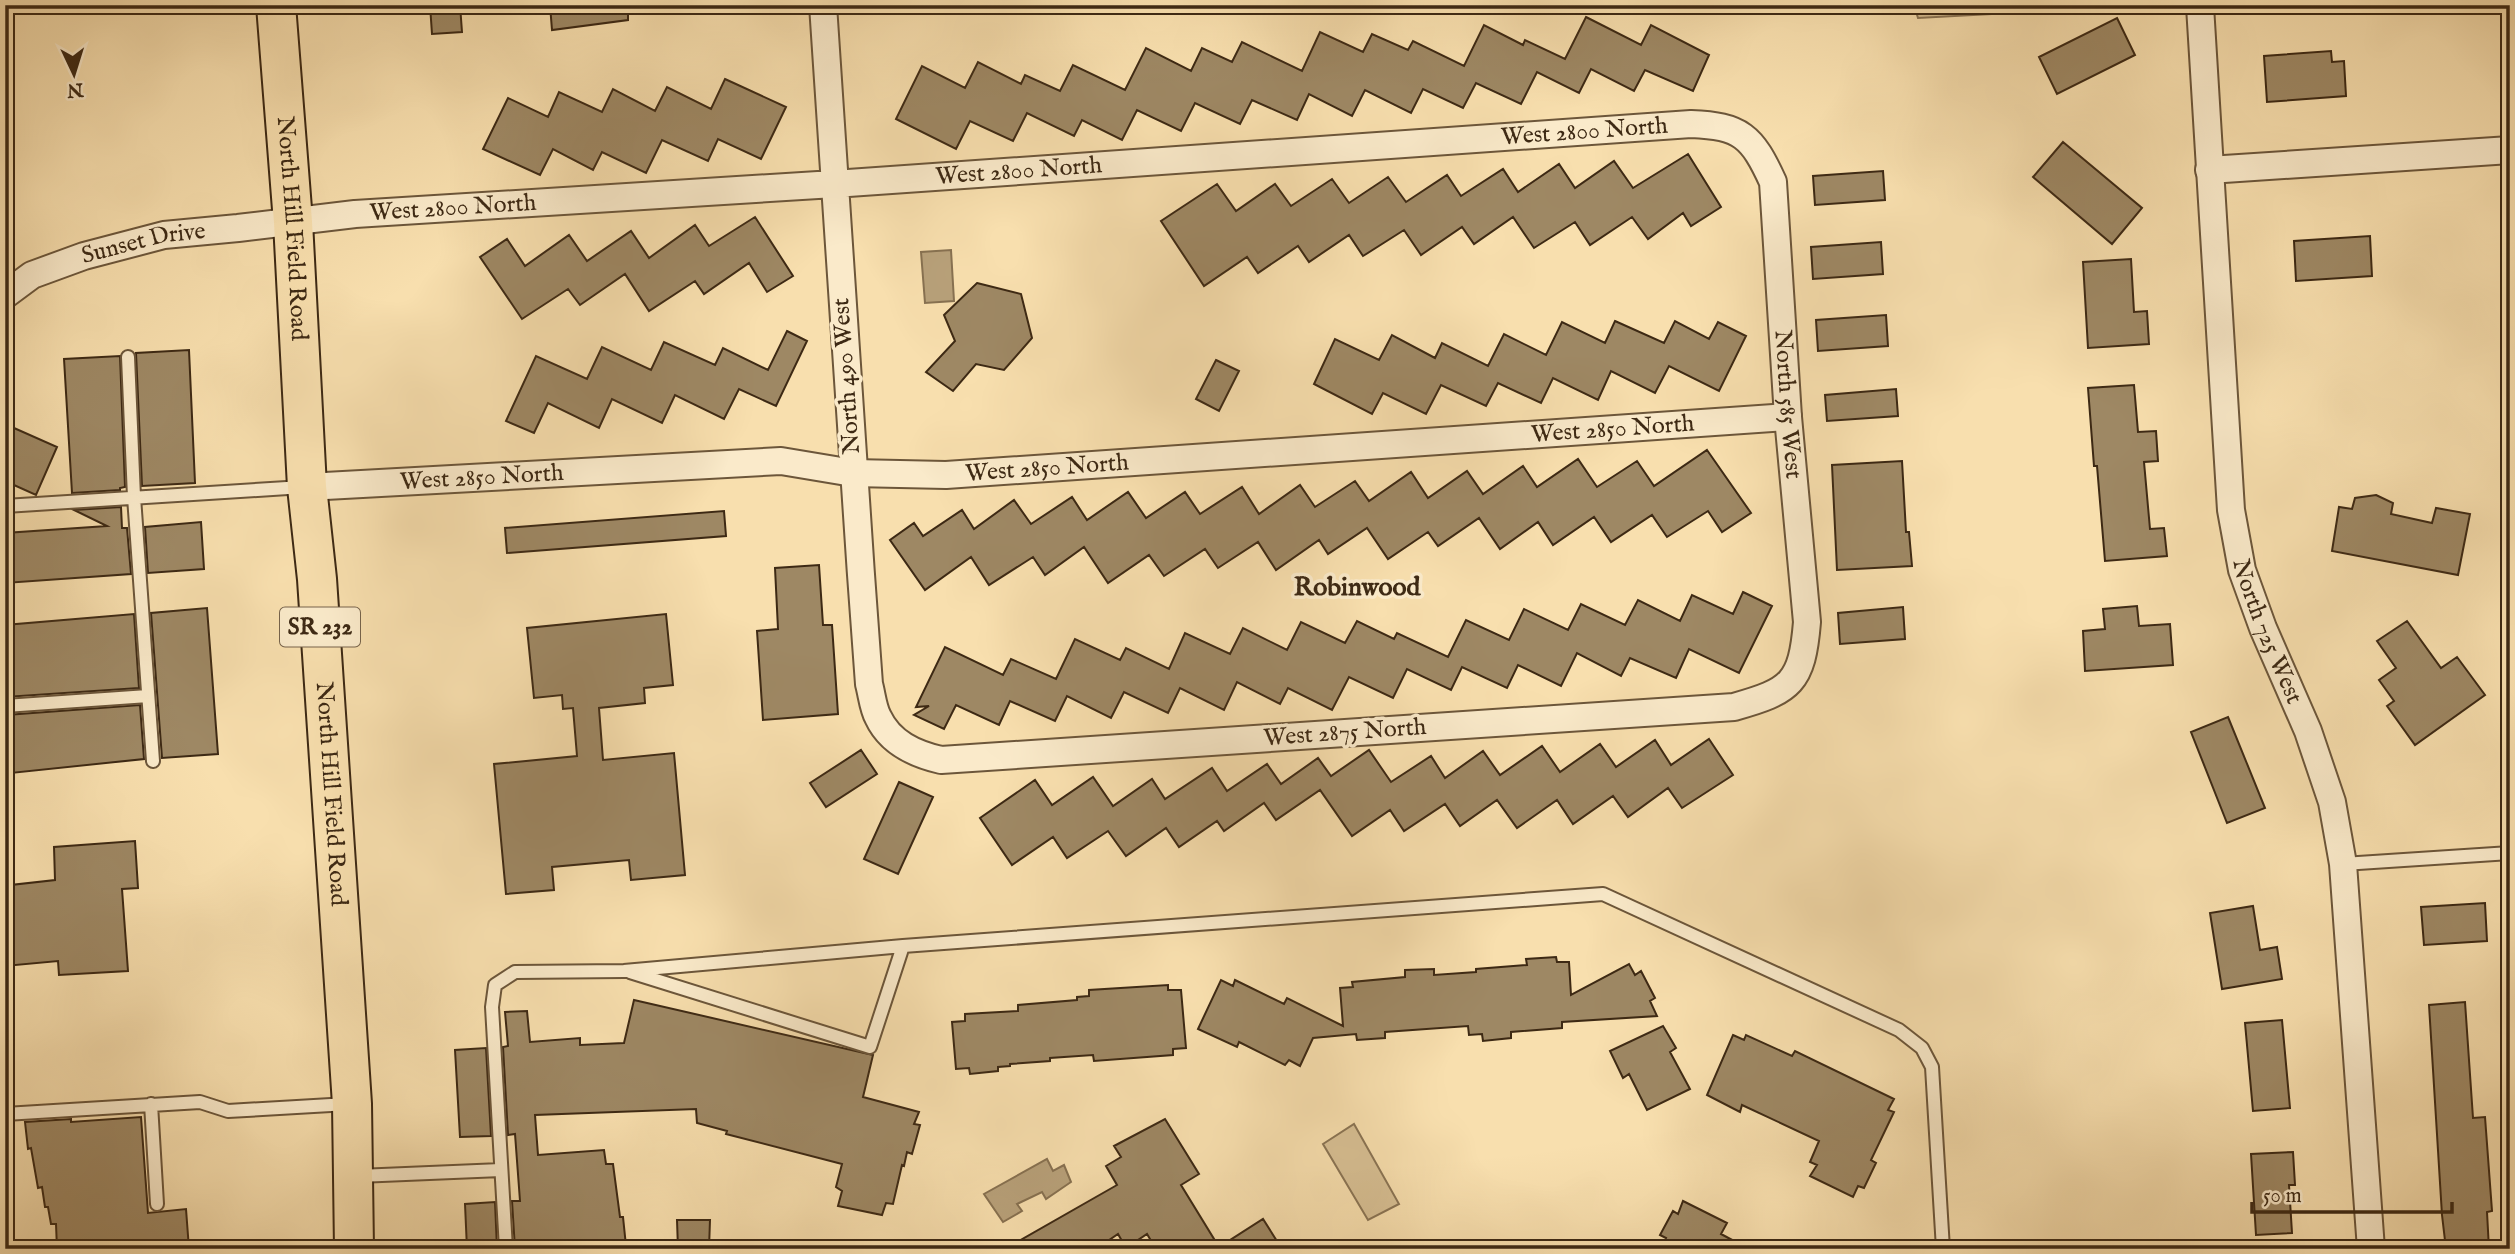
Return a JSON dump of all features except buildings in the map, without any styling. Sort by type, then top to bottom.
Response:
[{"type":"main road","name":"North Hill Field Road","points":[[276,5],[293,222],[307,487],[317,579],[352,1104],[354,1249]]},
{"type":"street","name":"North 490 West","points":[[823,5],[869,684],[877,717],[894,739]]},
{"type":"street","name":"North 725 West","points":[[2200,6],[2231,510],[2242,570],[2263,628],[2308,731],[2332,802],[2343,864],[2371,1249]]},
{"type":"street","name":"West 2800 North","points":[[293,222],[355,214],[834,184],[1691,124],[1720,125],[1743,134]]},
{"type":"street","name":"North 585 West","points":[[1743,134],[1761,156],[1773,182],[1788,417],[1807,622],[1804,652],[1794,680]]},
{"type":"street","points":[[2209,170],[2510,150]]},
{"type":"street","name":"Sunset Drive","points":[[5,295],[32,275],[58,265],[164,235],[293,222]]},
{"type":"street","name":"West 2850 North","points":[[307,487],[781,461],[853,473],[946,475],[1788,417]]},
{"type":"street","name":"West 2875 North","points":[[894,739],[918,755],[941,760],[1734,707],[1766,698],[1794,680]]},
{"type":"lane","points":[[128,357],[134,497],[153,761]]},
{"type":"lane","points":[[5,506],[307,487]]},
{"type":"lane","points":[[5,706],[148,696]]},
{"type":"lane","points":[[2343,864],[2510,853]]},
{"type":"lane","points":[[506,1249],[492,1007],[495,985],[515,972],[624,971],[903,946],[1603,894],[1899,1030],[1922,1048],[1933,1067],[1943,1249]]},
{"type":"lane","points":[[624,971],[870,1046],[903,946]]},
{"type":"lane","points":[[5,1114],[200,1102],[228,1111],[352,1104]]},
{"type":"lane","points":[[151,1104],[157,1204]]},
{"type":"lane","points":[[353,1176],[501,1170]]},
{"type":"shaded area","points":[[1914,5],[2155,5],[1918,18]]},
{"type":"shaded area","points":[[951,250],[954,301],[925,303],[921,252]]},
{"type":"shaded area","points":[[1354,1124],[1399,1204],[1368,1220],[1323,1144]]},
{"type":"shaded area","points":[[1047,1159],[1053,1171],[1064,1165],[1071,1182],[1046,1199],[1042,1192],[1017,1204],[1022,1211],[1003,1222],[984,1194]]},
{"type":"district","name":"Robinwood","points":[[1357,587]]}]
